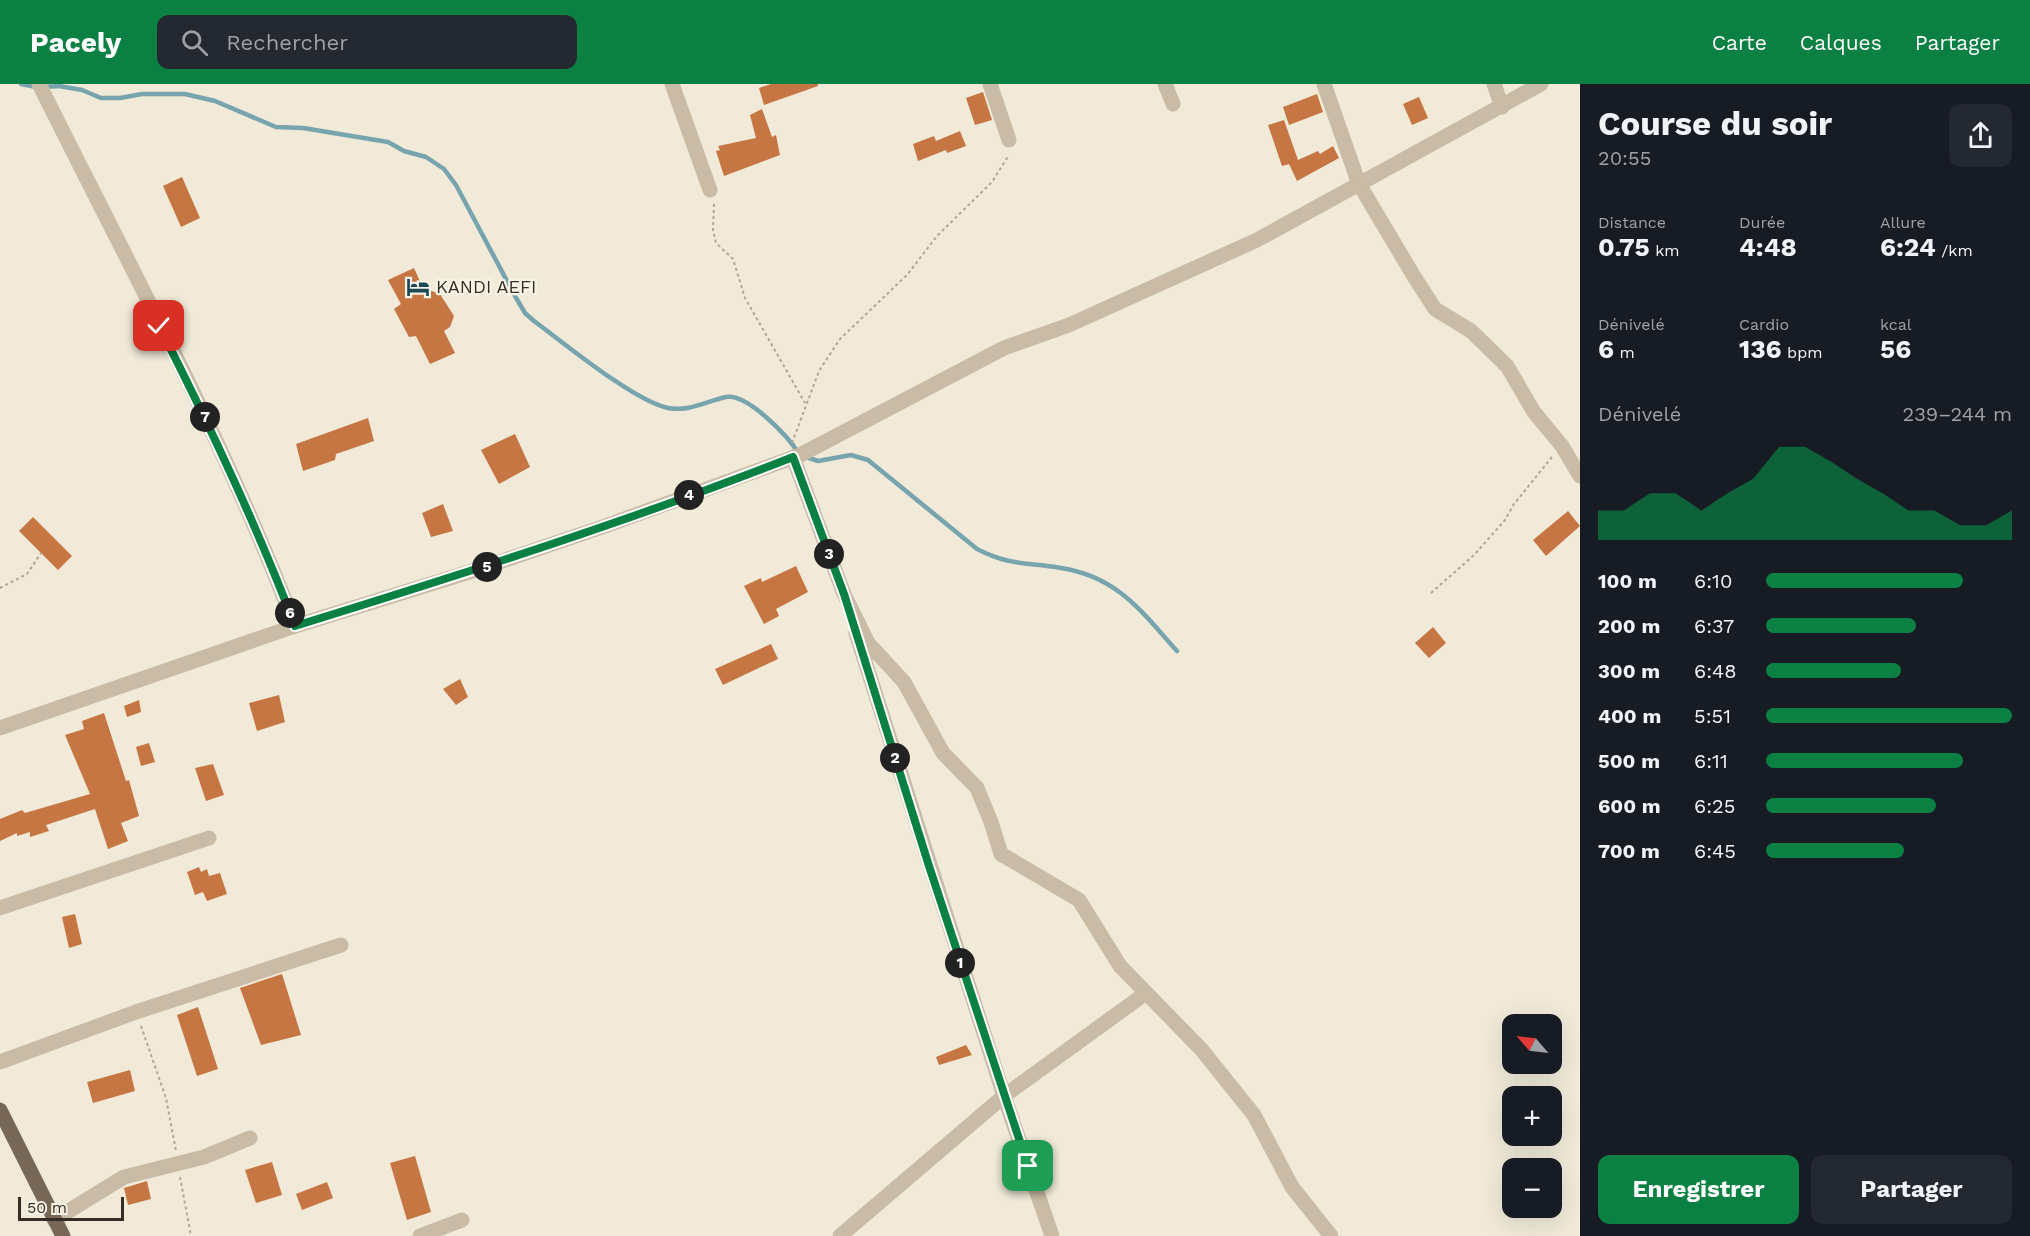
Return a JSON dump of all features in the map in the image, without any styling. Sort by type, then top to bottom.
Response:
[{"type":"main road","points":[[0,1110],[63,1236]]},
{"type":"street","points":[[39,84],[213,433],[266,550],[295,626]]},
{"type":"street","points":[[672,84],[710,190]]},
{"type":"street","points":[[990,84],[1009,140]]},
{"type":"street","points":[[1166,84],[1173,104]]},
{"type":"street","points":[[1324,84],[1359,184],[1435,309],[1471,331],[1507,366],[1534,412],[1562,446],[1580,476]]},
{"type":"street","points":[[1494,84],[1502,107]]},
{"type":"street","points":[[0,728],[295,626],[479,569],[608,525],[790,458],[1004,348],[1070,325],[1257,240],[1541,84]]},
{"type":"street","points":[[790,458],[844,594],[1004,1096],[1052,1236]]},
{"type":"street","points":[[844,594],[868,642],[904,682],[943,753],[977,788],[991,822],[1000,854],[1079,900],[1120,966],[1201,1049],[1254,1115],[1292,1187],[1331,1236]]},
{"type":"street","points":[[0,908],[209,838]]},
{"type":"street","points":[[0,1062],[136,1012],[341,945]]},
{"type":"street","points":[[840,1236],[1004,1096],[1146,993]]},
{"type":"street","points":[[54,1220],[124,1177],[204,1157],[250,1138]]},
{"type":"street","points":[[420,1236],[462,1220]]},
{"type":"path","points":[[790,458],[805,403],[819,372],[840,339],[907,275],[937,236],[992,182],[1009,156],[1009,140]]},
{"type":"path","points":[[710,190],[715,209],[713,230],[716,243],[733,259],[745,298],[805,403]]},
{"type":"path","points":[[1431,593],[1474,555],[1505,520],[1529,483],[1562,446]]},
{"type":"path","points":[[0,588],[27,574],[41,552]]},
{"type":"path","points":[[136,1012],[166,1098],[191,1236]]},
{"type":"building","points":[[771,84],[818,84],[818,86],[764,105],[759,88]]},
{"type":"building","points":[[983,92],[992,120],[975,125],[966,98]]},
{"type":"building","points":[[1317,94],[1323,112],[1289,125],[1283,107]]},
{"type":"building","points":[[1419,97],[1428,118],[1412,125],[1403,104]]},
{"type":"building","points":[[762,109],[772,137],[776,135],[780,155],[724,176],[716,151],[720,150],[718,146],[756,138],[750,115]]},
{"type":"building","points":[[1284,120],[1298,160],[1318,151],[1320,154],[1333,146],[1339,158],[1297,181],[1289,164],[1282,166],[1268,125]]},
{"type":"building","points":[[960,131],[966,146],[947,153],[946,150],[918,161],[913,144],[934,136],[936,141]]},
{"type":"building","points":[[182,177],[200,218],[181,227],[163,186]]},
{"type":"building","points":[[414,268],[423,288],[440,294],[454,316],[450,327],[444,331],[455,353],[430,364],[416,336],[409,337],[394,309],[401,304],[388,280]]},
{"type":"building","points":[[368,418],[374,441],[336,454],[335,460],[303,471],[296,444]]},
{"type":"building","points":[[515,434],[530,467],[499,484],[481,450]]},
{"type":"building","points":[[443,504],[453,531],[431,537],[422,513]]},
{"type":"building","points":[[1568,511],[1580,526],[1546,556],[1533,540]]},
{"type":"building","points":[[33,517],[72,556],[58,570],[19,531]]},
{"type":"building","points":[[796,566],[808,592],[776,609],[779,616],[764,624],[744,586],[761,578],[762,582]]},
{"type":"building","points":[[1433,627],[1446,643],[1429,658],[1415,643]]},
{"type":"building","points":[[771,644],[778,659],[723,685],[715,669]]},
{"type":"building","points":[[460,679],[468,697],[456,705],[443,689]]},
{"type":"building","points":[[279,695],[285,722],[257,731],[249,703]]},
{"type":"building","points":[[139,700],[141,712],[127,717],[124,706]]},
{"type":"building","points":[[104,713],[126,781],[129,780],[139,816],[121,823],[128,841],[108,849],[95,809],[46,825],[49,831],[30,837],[30,832],[17,836],[17,833],[0,841],[0,819],[22,810],[25,813],[90,794],[65,735],[84,729],[82,721]]},
{"type":"building","points":[[149,743],[155,762],[141,766],[136,747]]},
{"type":"building","points":[[213,764],[224,795],[206,801],[195,768]]},
{"type":"building","points":[[199,867],[201,872],[207,869],[209,876],[220,873],[227,894],[207,901],[203,892],[195,895],[187,872]]},
{"type":"building","points":[[75,914],[82,944],[69,948],[62,917]]},
{"type":"building","points":[[282,974],[301,1035],[261,1045],[240,988]]},
{"type":"building","points":[[198,1007],[218,1069],[197,1076],[177,1015]]},
{"type":"building","points":[[966,1045],[972,1055],[939,1065],[936,1057]]},
{"type":"building","points":[[130,1070],[135,1091],[93,1103],[87,1082]]},
{"type":"building","points":[[415,1156],[431,1212],[407,1220],[390,1163]]},
{"type":"building","points":[[272,1162],[282,1195],[256,1203],[245,1170]]},
{"type":"building","points":[[147,1181],[151,1199],[128,1205],[124,1188]]},
{"type":"building","points":[[327,1182],[333,1198],[302,1210],[296,1194]]},
{"type":"waterway","points":[[21,84],[36,87]]},
{"type":"waterway","points":[[44,87],[59,86],[82,90],[101,98],[120,98],[142,94],[185,94],[215,101],[276,127],[303,128],[388,142],[404,151],[426,157],[444,169],[456,185],[515,296],[525,313],[534,321],[619,383],[654,403],[668,408],[683,409],[726,397],[745,402],[777,427],[799,454]]},
{"type":"waterway","points":[[806,457],[818,461],[851,455],[868,460],[977,549],[1009,561],[1061,568],[1098,579],[1127,598],[1177,651]]},
{"type":"place","name":"KANDI AEFI","points":[[418,287]]},
{"type":"route","points":[[159,326],[240,492],[266,550],[295,626],[479,569],[608,525],[793,457],[844,594],[929,866],[1028,1166]]}]
